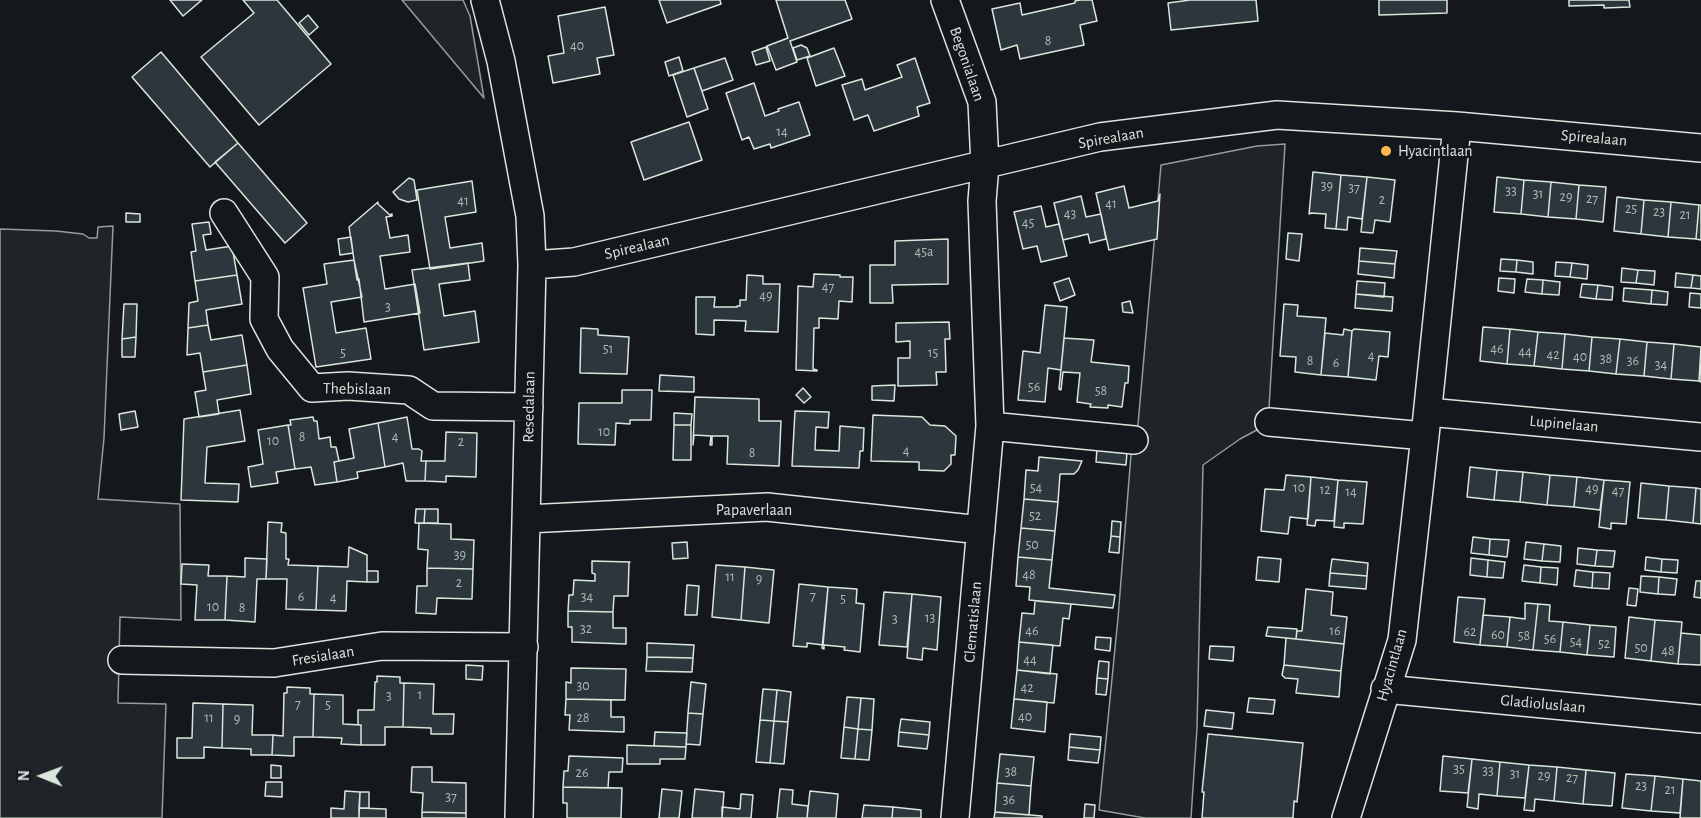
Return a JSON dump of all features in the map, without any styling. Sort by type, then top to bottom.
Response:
[{"type":"street","name":"Resedalaan","points":[[485,0],[501,61],[530,216],[532,265],[519,818]]},
{"type":"street","name":"Begonialaan","points":[[945,0],[982,102],[985,165]]},
{"type":"street","name":"Spirealaan","points":[[532,265],[573,262],[1101,137],[1277,115],[1457,126],[1701,148]]},
{"type":"street","name":"Hyacintlaan","points":[[1346,818],[1402,640],[1457,126]]},
{"type":"street","name":"Clematislaan","points":[[956,818],[990,426],[982,201],[985,165]]},
{"type":"street","name":"Thebislaan","points":[[224,213],[265,277],[264,319],[280,349],[312,388],[348,386],[409,390],[433,406],[529,407]]},
{"type":"street","points":[[1269,422],[1426,424]]},
{"type":"street","name":"Lupinelaan","points":[[1426,424],[1701,437]]},
{"type":"street","points":[[990,426],[1134,440]]},
{"type":"street","name":"Papaverlaan","points":[[527,519],[767,507],[981,530]]},
{"type":"street","name":"Fresialaan","points":[[122,660],[274,663],[382,646],[524,647]]},
{"type":"street","name":"Gladioluslaan","points":[[1385,689],[1701,719]]},
{"type":"shaded area","points":[[402,0],[463,0],[470,16],[484,98]]},
{"type":"shaded area","points":[[1285,144],[1268,424],[1240,439],[1203,465],[1197,728],[1191,818],[1145,818],[1099,810],[1132,442],[1138,424],[1161,165],[1257,146]]},
{"type":"shaded area","points":[[113,226],[104,438],[98,499],[180,504],[181,620],[120,617],[118,703],[166,704],[162,818],[0,818],[0,229],[56,231],[97,238],[98,227]]},
{"type":"building","points":[[170,0],[202,0],[183,16]]},
{"type":"building","points":[[243,0],[277,0],[331,64],[259,125],[201,57],[254,13]]},
{"type":"building","points":[[659,0],[720,0],[721,4],[667,23]]},
{"type":"building","points":[[776,0],[845,0],[852,19],[790,41],[797,62],[776,70],[767,46],[788,38]]},
{"type":"building","points":[[1080,0],[1092,0],[1097,21],[1080,25],[1084,45],[1020,59],[1017,45],[1001,50],[992,9],[1020,3],[1022,15]]},
{"type":"building","points":[[1190,0],[1256,0],[1258,21],[1171,30],[1168,3]]},
{"type":"building","points":[[1379,0],[1447,0],[1447,13],[1379,15]]},
{"type":"building","points":[[1569,0],[1629,0],[1630,7],[1569,6]]},
{"type":"building","points":[[605,7],[614,55],[597,58],[600,74],[553,83],[548,56],[564,53],[558,16]]},
{"type":"building","points":[[308,15],[318,27],[309,35],[299,23]]},
{"type":"building","points":[[801,45],[807,48],[810,56],[797,60],[793,48]]},
{"type":"building","points":[[766,47],[770,61],[756,65],[752,52]]},
{"type":"building","points":[[834,48],[845,76],[816,86],[807,58]]},
{"type":"building","points":[[161,52],[238,143],[210,167],[132,77]]},
{"type":"building","points":[[679,57],[683,71],[669,76],[665,62]]},
{"type":"building","points":[[725,58],[733,80],[702,91],[694,68]]},
{"type":"building","points":[[915,58],[930,103],[917,107],[919,116],[874,131],[868,115],[854,120],[842,85],[862,79],[865,90],[902,77],[897,65]]},
{"type":"building","points":[[694,68],[708,109],[687,117],[673,75]]},
{"type":"building","points":[[754,83],[765,116],[799,102],[810,135],[771,148],[770,144],[754,149],[749,137],[742,140],[726,93]]},
{"type":"building","points":[[689,122],[702,160],[644,180],[631,142]]},
{"type":"building","points":[[238,143],[307,223],[285,243],[215,162]]},
{"type":"building","points":[[1313,172],[1341,175],[1336,229],[1325,228],[1326,214],[1309,214]]},
{"type":"building","points":[[1341,175],[1367,177],[1362,219],[1348,217],[1347,230],[1336,229]]},
{"type":"building","points":[[1367,177],[1395,180],[1390,222],[1375,220],[1373,233],[1361,232]]},
{"type":"building","points":[[1497,177],[1524,180],[1521,214],[1494,212]]},
{"type":"building","points":[[409,178],[414,180],[417,200],[408,202],[399,199],[393,192]]},
{"type":"building","points":[[1524,180],[1551,182],[1548,217],[1521,214]]},
{"type":"building","points":[[472,181],[476,212],[445,217],[450,248],[482,243],[484,261],[430,269],[417,190]]},
{"type":"building","points":[[1551,182],[1579,185],[1576,219],[1548,217]]},
{"type":"building","points":[[1579,185],[1606,187],[1603,222],[1576,219]]},
{"type":"building","points":[[1124,186],[1129,208],[1158,201],[1160,194],[1157,239],[1109,250],[1096,193]]},
{"type":"building","points":[[1081,196],[1086,217],[1101,214],[1106,239],[1090,243],[1088,234],[1063,240],[1054,203]]},
{"type":"building","points":[[1617,197],[1644,200],[1641,234],[1614,231]]},
{"type":"building","points":[[1644,200],[1671,202],[1668,237],[1641,234]]},
{"type":"building","points":[[378,202],[390,215],[392,214],[392,216],[386,217],[390,238],[408,235],[410,252],[380,256],[385,289],[415,284],[420,313],[364,322],[349,227]]},
{"type":"building","points":[[1671,202],[1699,205],[1696,239],[1668,237]]},
{"type":"building","points":[[1699,205],[1701,205],[1701,240],[1696,239]]},
{"type":"building","points":[[1041,206],[1046,227],[1059,224],[1067,256],[1041,262],[1037,246],[1023,249],[1014,212]]},
{"type":"building","points":[[126,213],[140,214],[140,222],[126,222]]},
{"type":"building","points":[[209,222],[211,234],[203,235],[206,250],[232,246],[237,275],[195,281],[191,252],[196,251],[192,224]]},
{"type":"building","points":[[1288,233],[1302,234],[1299,261],[1286,259]]},
{"type":"building","points":[[351,237],[353,253],[340,255],[338,239]]},
{"type":"building","points":[[948,239],[948,284],[892,285],[893,303],[870,303],[870,265],[895,265],[895,241]]},
{"type":"building","points":[[1360,248],[1397,251],[1395,264],[1359,261]]},
{"type":"building","points":[[1501,259],[1517,260],[1516,272],[1500,271]]},
{"type":"building","points":[[354,260],[362,297],[331,302],[336,333],[366,328],[371,359],[316,367],[303,288],[327,284],[324,264]]},
{"type":"building","points":[[1517,260],[1533,262],[1533,274],[1516,272]]},
{"type":"building","points":[[1359,261],[1395,264],[1394,278],[1358,274]]},
{"type":"building","points":[[1556,262],[1572,263],[1570,277],[1555,276]]},
{"type":"building","points":[[468,263],[470,280],[439,284],[444,316],[475,311],[479,342],[424,350],[412,270]]},
{"type":"building","points":[[1572,263],[1588,265],[1587,279],[1570,277]]},
{"type":"building","points":[[1622,268],[1638,270],[1636,283],[1621,282]]},
{"type":"building","points":[[1638,270],[1655,271],[1654,285],[1636,283]]},
{"type":"building","points":[[1676,273],[1693,275],[1691,288],[1675,287]]},
{"type":"building","points":[[814,274],[853,277],[852,302],[839,301],[838,319],[819,318],[819,328],[814,328],[813,369],[817,371],[796,370],[798,286],[813,287]]},
{"type":"building","points":[[237,275],[242,304],[206,310],[208,325],[188,328],[189,303],[198,301],[195,281]]},
{"type":"building","points":[[747,275],[763,276],[763,284],[780,284],[778,332],[745,331],[746,321],[714,320],[714,335],[696,334],[696,297],[715,297],[714,307],[740,306],[740,300],[746,300]]},
{"type":"building","points":[[1693,275],[1701,276],[1701,289],[1691,288]]},
{"type":"building","points":[[1069,278],[1075,295],[1060,301],[1054,283]]},
{"type":"building","points":[[1499,278],[1515,279],[1514,293],[1498,291]]},
{"type":"building","points":[[1527,279],[1543,280],[1542,294],[1525,292]]},
{"type":"building","points":[[1543,280],[1560,282],[1559,295],[1542,294]]},
{"type":"building","points":[[1357,281],[1385,283],[1384,297],[1356,294]]},
{"type":"building","points":[[1582,284],[1598,285],[1596,299],[1580,297]]},
{"type":"building","points":[[1598,285],[1613,287],[1612,300],[1596,299]]},
{"type":"building","points":[[1624,288],[1652,290],[1651,304],[1623,301]]},
{"type":"building","points":[[1652,290],[1668,292],[1667,305],[1651,304]]},
{"type":"building","points":[[1690,293],[1701,294],[1701,308],[1689,307]]},
{"type":"building","points":[[1356,294],[1393,297],[1392,311],[1355,308]]},
{"type":"building","points":[[1130,301],[1133,313],[1123,312],[1122,303]]},
{"type":"building","points":[[124,304],[137,304],[136,337],[122,339]]},
{"type":"building","points":[[1284,304],[1298,305],[1297,316],[1326,318],[1321,375],[1295,372],[1296,357],[1280,356]]},
{"type":"building","points":[[1045,305],[1067,307],[1061,370],[1048,368],[1045,402],[1018,400],[1023,351],[1040,353]]},
{"type":"building","points":[[949,322],[950,339],[945,339],[946,372],[936,372],[937,385],[898,386],[898,358],[910,358],[910,341],[896,342],[896,323]]},
{"type":"building","points":[[208,325],[211,340],[242,335],[247,365],[203,372],[200,353],[187,355],[188,328]]},
{"type":"building","points":[[1483,327],[1510,329],[1507,364],[1480,361]]},
{"type":"building","points":[[581,328],[598,329],[598,335],[629,337],[627,374],[580,373]]},
{"type":"building","points":[[1344,329],[1352,331],[1348,377],[1321,375],[1325,333],[1343,335]]},
{"type":"building","points":[[1354,329],[1390,332],[1388,357],[1379,356],[1376,380],[1348,377]]},
{"type":"building","points":[[1510,329],[1538,332],[1534,366],[1507,364]]},
{"type":"building","points":[[1538,332],[1565,334],[1562,369],[1534,366]]},
{"type":"building","points":[[1565,334],[1592,337],[1589,371],[1562,369]]},
{"type":"building","points":[[136,337],[135,357],[122,357],[122,339]]},
{"type":"building","points":[[1592,337],[1620,339],[1616,374],[1589,371]]},
{"type":"building","points":[[1064,338],[1094,340],[1091,362],[1129,366],[1128,383],[1125,383],[1122,407],[1108,405],[1108,408],[1090,407],[1091,404],[1077,402],[1080,373],[1063,372],[1061,390],[1059,389]]},
{"type":"building","points":[[1620,339],[1647,342],[1644,376],[1616,374]]},
{"type":"building","points":[[1647,342],[1674,344],[1671,379],[1644,376]]},
{"type":"building","points":[[1674,344],[1701,347],[1699,381],[1671,379]]},
{"type":"building","points":[[1701,353],[1701,382],[1699,381]]},
{"type":"building","points":[[247,365],[251,394],[217,400],[219,414],[199,417],[195,392],[206,390],[203,372]]},
{"type":"building","points":[[660,375],[694,377],[694,392],[659,391]]},
{"type":"building","points":[[895,385],[894,401],[872,400],[872,386]]},
{"type":"building","points":[[803,388],[811,397],[804,403],[796,395]]},
{"type":"building","points":[[622,390],[652,390],[651,420],[630,420],[630,424],[616,423],[615,445],[578,444],[579,403],[622,403]]},
{"type":"building","points":[[695,397],[759,399],[759,421],[781,421],[779,466],[727,464],[728,436],[712,436],[712,445],[710,445],[711,436],[694,435],[693,445]]},
{"type":"building","points":[[240,410],[245,441],[207,447],[205,483],[239,484],[238,502],[181,500],[184,419]]},
{"type":"building","points":[[135,411],[138,427],[121,430],[119,414]]},
{"type":"building","points":[[795,411],[829,412],[828,428],[816,427],[815,450],[839,451],[840,426],[864,428],[863,451],[860,451],[859,468],[792,466]]},
{"type":"building","points":[[674,413],[692,414],[691,425],[674,425]]},
{"type":"building","points":[[873,415],[922,417],[930,425],[945,426],[956,436],[955,455],[951,455],[951,464],[944,471],[919,470],[919,462],[871,461]]},
{"type":"building","points":[[313,417],[314,421],[317,421],[319,439],[330,437],[331,447],[336,447],[339,461],[334,462],[337,482],[315,485],[311,467],[295,469],[288,425],[291,425],[290,420]]},
{"type":"building","points":[[407,417],[412,449],[422,451],[421,461],[426,461],[425,481],[406,481],[403,463],[385,467],[378,423]]},
{"type":"building","points":[[378,423],[385,467],[357,472],[358,478],[337,482],[334,462],[354,458],[349,429]]},
{"type":"building","points":[[288,425],[295,469],[276,472],[278,483],[251,487],[248,467],[263,464],[258,430]]},
{"type":"building","points":[[674,425],[691,425],[691,460],[673,460]]},
{"type":"building","points":[[446,432],[477,433],[476,477],[446,476],[446,482],[425,481],[426,461],[445,461]]},
{"type":"building","points":[[1097,449],[1127,452],[1126,465],[1096,462]]},
{"type":"building","points":[[1039,457],[1082,461],[1074,474],[1060,474],[1058,502],[1024,499],[1026,470],[1038,471]]},
{"type":"building","points":[[1470,467],[1497,470],[1494,500],[1467,497]]},
{"type":"building","points":[[1497,470],[1523,472],[1520,502],[1494,500]]},
{"type":"building","points":[[1523,472],[1550,475],[1547,505],[1520,502]]},
{"type":"building","points":[[1286,475],[1311,477],[1308,519],[1290,517],[1288,534],[1261,531],[1265,489],[1284,490]]},
{"type":"building","points":[[1550,475],[1577,477],[1574,507],[1547,505]]},
{"type":"building","points":[[1311,477],[1338,480],[1334,521],[1316,520],[1315,526],[1307,525]]},
{"type":"building","points":[[1577,477],[1604,480],[1600,510],[1574,507]]},
{"type":"building","points":[[1338,480],[1367,482],[1363,524],[1344,523],[1344,528],[1334,527]]},
{"type":"building","points":[[1604,480],[1630,482],[1626,524],[1611,523],[1611,529],[1599,527]]},
{"type":"building","points":[[1641,483],[1669,486],[1666,520],[1638,518]]},
{"type":"building","points":[[1669,486],[1696,488],[1693,523],[1666,520]]},
{"type":"building","points":[[1696,488],[1701,489],[1701,524],[1693,523]]},
{"type":"building","points":[[1024,499],[1058,502],[1055,531],[1021,528]]},
{"type":"building","points":[[416,509],[425,509],[424,523],[415,523]]},
{"type":"building","points":[[425,509],[438,509],[438,523],[424,523]]},
{"type":"building","points":[[1112,521],[1121,522],[1120,537],[1111,536]]},
{"type":"building","points":[[268,522],[282,523],[281,532],[286,533],[288,565],[318,566],[316,610],[286,609],[287,579],[266,579]]},
{"type":"building","points":[[419,523],[451,524],[451,539],[474,540],[473,569],[427,568],[428,550],[418,549]]},
{"type":"building","points":[[1021,528],[1055,531],[1052,560],[1018,557]]},
{"type":"building","points":[[1111,536],[1120,537],[1119,553],[1109,552]]},
{"type":"building","points":[[1473,537],[1490,539],[1489,555],[1471,553]]},
{"type":"building","points":[[1490,539],[1509,540],[1507,557],[1489,555]]},
{"type":"building","points":[[687,542],[688,558],[673,559],[672,543]]},
{"type":"building","points":[[1526,542],[1544,544],[1542,561],[1524,559]]},
{"type":"building","points":[[1544,544],[1561,546],[1560,562],[1542,561]]},
{"type":"building","points":[[349,547],[367,555],[367,582],[347,581],[346,611],[316,610],[318,566],[348,567]]},
{"type":"building","points":[[1578,548],[1597,550],[1595,566],[1577,564]]},
{"type":"building","points":[[1597,550],[1615,551],[1613,567],[1595,566]]},
{"type":"building","points":[[1018,557],[1052,560],[1049,588],[1115,595],[1113,608],[1029,600],[1030,587],[1016,586]]},
{"type":"building","points":[[1258,557],[1281,559],[1279,582],[1256,580]]},
{"type":"building","points":[[1646,557],[1662,559],[1661,572],[1645,570]]},
{"type":"building","points":[[245,558],[267,559],[266,579],[257,579],[255,622],[225,620],[227,576],[245,577]]},
{"type":"building","points":[[1471,558],[1488,560],[1487,577],[1470,575]]},
{"type":"building","points":[[1332,559],[1368,563],[1367,576],[1330,573]]},
{"type":"building","points":[[1662,559],[1678,560],[1677,573],[1661,572]]},
{"type":"building","points":[[1488,560],[1505,562],[1503,578],[1487,577]]},
{"type":"building","points":[[592,561],[630,562],[628,596],[614,596],[613,612],[568,611],[569,595],[573,595],[574,580],[595,581]]},
{"type":"building","points":[[182,564],[209,565],[208,576],[227,576],[225,620],[195,620],[197,585],[181,584]]},
{"type":"building","points":[[716,565],[745,567],[741,620],[712,617]]},
{"type":"building","points":[[1524,565],[1541,567],[1540,583],[1522,581]]},
{"type":"building","points":[[745,567],[774,570],[769,623],[741,620]]},
{"type":"building","points":[[1541,567],[1558,568],[1557,585],[1540,583]]},
{"type":"building","points":[[427,568],[473,569],[472,599],[437,598],[436,614],[416,613],[417,586],[427,586]]},
{"type":"building","points":[[1576,570],[1593,572],[1592,588],[1574,586]]},
{"type":"building","points":[[367,571],[378,571],[378,582],[367,582]]},
{"type":"building","points":[[1593,572],[1610,573],[1609,589],[1592,588]]},
{"type":"building","points":[[1330,573],[1367,576],[1366,589],[1329,586]]},
{"type":"building","points":[[1641,576],[1659,577],[1658,594],[1640,592]]},
{"type":"building","points":[[1659,577],[1677,579],[1675,595],[1658,594]]},
{"type":"building","points":[[1696,581],[1701,581],[1701,598],[1694,597]]},
{"type":"building","points":[[799,584],[828,587],[823,645],[807,643],[807,647],[793,646]]},
{"type":"building","points":[[687,585],[699,586],[697,615],[685,615]]},
{"type":"building","points":[[828,587],[857,589],[856,603],[864,604],[860,652],[844,650],[845,647],[824,645],[824,649],[822,648]]},
{"type":"building","points":[[1629,588],[1638,589],[1636,606],[1627,605]]},
{"type":"building","points":[[1306,589],[1333,592],[1331,615],[1347,617],[1344,644],[1296,639],[1297,631],[1302,631]]},
{"type":"building","points":[[884,592],[912,594],[907,647],[879,645]]},
{"type":"building","points":[[912,594],[941,597],[937,650],[923,648],[922,660],[907,658]]},
{"type":"building","points":[[1458,597],[1485,599],[1480,645],[1454,642]]},
{"type":"building","points":[[1035,601],[1071,604],[1069,619],[1063,618],[1060,646],[1019,642],[1022,613],[1034,614]]},
{"type":"building","points":[[1525,603],[1538,604],[1533,650],[1507,647],[1510,617],[1525,619]]},
{"type":"building","points":[[1538,604],[1550,605],[1549,621],[1563,622],[1560,652],[1533,650]]},
{"type":"building","points":[[568,611],[613,612],[613,628],[626,628],[626,644],[572,642],[572,627],[568,627]]},
{"type":"building","points":[[1483,615],[1510,617],[1507,647],[1480,645]]},
{"type":"building","points":[[1629,617],[1655,620],[1651,661],[1625,658]]},
{"type":"building","points":[[1655,620],[1682,622],[1678,664],[1651,661]]},
{"type":"building","points":[[1563,622],[1590,625],[1587,655],[1560,652]]},
{"type":"building","points":[[1590,625],[1616,627],[1614,657],[1587,655]]},
{"type":"building","points":[[1268,627],[1297,629],[1296,639],[1266,636]]},
{"type":"building","points":[[1681,633],[1701,635],[1701,665],[1678,664]]},
{"type":"building","points":[[1096,637],[1111,638],[1110,651],[1095,649]]},
{"type":"building","points":[[1286,638],[1344,644],[1341,671],[1284,665]]},
{"type":"building","points":[[1019,642],[1053,645],[1050,674],[1017,670]]},
{"type":"building","points":[[647,643],[694,645],[693,658],[647,657]]},
{"type":"building","points":[[1210,646],[1234,647],[1233,661],[1209,659]]},
{"type":"building","points":[[647,657],[693,658],[692,672],[646,671]]},
{"type":"building","points":[[1099,661],[1109,662],[1108,679],[1097,678]]},
{"type":"building","points":[[466,665],[483,666],[482,680],[466,679]]},
{"type":"building","points":[[1284,665],[1341,671],[1339,697],[1296,693],[1298,679],[1285,678],[1282,675]]},
{"type":"building","points":[[571,668],[626,669],[625,700],[566,699],[566,682],[571,683]]},
{"type":"building","points":[[1017,670],[1057,674],[1054,703],[1014,699]]},
{"type":"building","points":[[377,676],[400,677],[400,683],[404,683],[403,727],[385,727],[385,745],[361,745],[358,710],[374,710]]},
{"type":"building","points":[[1097,678],[1108,679],[1106,695],[1096,694]]},
{"type":"building","points":[[691,682],[706,684],[703,714],[688,713]]},
{"type":"building","points":[[404,683],[434,684],[433,714],[454,714],[453,734],[431,734],[431,728],[403,727]]},
{"type":"building","points":[[287,687],[310,688],[310,694],[314,694],[313,737],[294,737],[294,756],[272,755],[273,735],[283,736],[284,693],[287,693]]},
{"type":"building","points":[[763,689],[777,690],[774,721],[760,720]]},
{"type":"building","points":[[777,690],[791,692],[788,722],[774,721]]},
{"type":"building","points":[[314,694],[343,695],[343,724],[361,725],[361,745],[341,744],[342,738],[313,737]]},
{"type":"building","points":[[847,697],[861,698],[858,729],[844,727]]},
{"type":"building","points":[[861,698],[874,699],[872,730],[858,729]]},
{"type":"building","points":[[1249,698],[1275,700],[1273,714],[1247,712]]},
{"type":"building","points":[[566,699],[611,700],[611,717],[624,717],[624,732],[569,730],[570,715],[565,715]]},
{"type":"building","points":[[1014,699],[1047,702],[1045,732],[1011,728]]},
{"type":"building","points":[[193,703],[223,704],[222,748],[204,747],[204,758],[177,758],[177,738],[192,738]]},
{"type":"building","points":[[223,704],[253,705],[252,735],[273,735],[272,755],[251,755],[251,749],[222,748]]},
{"type":"building","points":[[1206,710],[1234,713],[1232,729],[1204,726]]},
{"type":"building","points":[[688,713],[703,714],[700,745],[686,744]]},
{"type":"building","points":[[901,719],[930,722],[929,735],[899,732]]},
{"type":"building","points":[[760,720],[774,721],[770,763],[756,762]]},
{"type":"building","points":[[774,721],[788,722],[784,764],[770,763]]},
{"type":"building","points":[[844,727],[858,729],[855,759],[841,758]]},
{"type":"building","points":[[858,729],[872,730],[869,760],[855,759]]},
{"type":"building","points":[[655,732],[687,733],[686,747],[654,746]]},
{"type":"building","points":[[899,732],[929,735],[927,749],[898,746]]},
{"type":"building","points":[[1070,734],[1101,737],[1100,750],[1069,747]]},
{"type":"building","points":[[1208,734],[1303,743],[1297,802],[1294,801],[1293,818],[1202,818],[1204,792],[1202,792]]},
{"type":"building","points":[[627,745],[686,747],[685,759],[660,759],[660,764],[627,764]]},
{"type":"building","points":[[1069,747],[1100,750],[1098,763],[1068,760]]},
{"type":"building","points":[[1000,754],[1034,757],[1031,786],[997,783]]},
{"type":"building","points":[[569,756],[623,758],[622,772],[609,772],[608,788],[563,787],[564,771],[568,771]]},
{"type":"building","points":[[1443,756],[1472,759],[1468,793],[1440,791]]},
{"type":"building","points":[[1472,759],[1500,762],[1497,796],[1479,794],[1478,809],[1467,807]]},
{"type":"building","points":[[1500,762],[1529,765],[1525,798],[1497,796]]},
{"type":"building","points":[[271,765],[281,766],[281,778],[271,778]]},
{"type":"building","points":[[1529,765],[1557,767],[1554,801],[1535,799],[1534,811],[1524,810]]},
{"type":"building","points":[[412,767],[432,767],[432,782],[466,783],[466,813],[422,812],[423,793],[411,792]]},
{"type":"building","points":[[1557,767],[1586,770],[1583,804],[1554,801]]},
{"type":"building","points":[[1586,770],[1615,773],[1612,806],[1583,804]]},
{"type":"building","points":[[1626,774],[1655,776],[1651,811],[1622,808]]},
{"type":"building","points":[[1655,776],[1683,779],[1680,813],[1651,811]]},
{"type":"building","points":[[1683,779],[1701,781],[1701,818],[1680,818]]},
{"type":"building","points":[[266,782],[282,782],[282,797],[265,796]]},
{"type":"building","points":[[997,783],[1031,786],[1029,815],[995,812]]},
{"type":"building","points":[[563,787],[622,788],[621,818],[567,818],[567,803],[563,803]]},
{"type":"building","points":[[662,789],[682,791],[679,818],[659,818]]},
{"type":"building","points":[[695,789],[724,792],[722,818],[692,818]]},
{"type":"building","points":[[780,789],[793,790],[792,804],[808,806],[807,818],[777,818]]},
{"type":"building","points":[[345,791],[360,792],[359,818],[331,818],[331,808],[344,809]]},
{"type":"building","points":[[810,791],[838,794],[836,818],[807,818]]},
{"type":"building","points":[[360,792],[369,792],[369,808],[359,808]]},
{"type":"building","points":[[741,794],[753,795],[751,818],[722,818],[722,807],[740,809]]},
{"type":"building","points":[[1085,804],[1095,805],[1094,818],[1084,818]]},
{"type":"building","points":[[864,805],[893,807],[892,818],[862,818]]},
{"type":"building","points":[[893,807],[921,810],[921,818],[892,818]]},
{"type":"building","points":[[359,808],[386,809],[386,818],[359,818]]},
{"type":"building","points":[[422,812],[466,813],[466,818],[422,818]]},
{"type":"building","points":[[995,812],[1042,816],[1042,818],[994,818]]},
{"type":"place","name":"Hyacintlaan","points":[[1386,151]]}]
